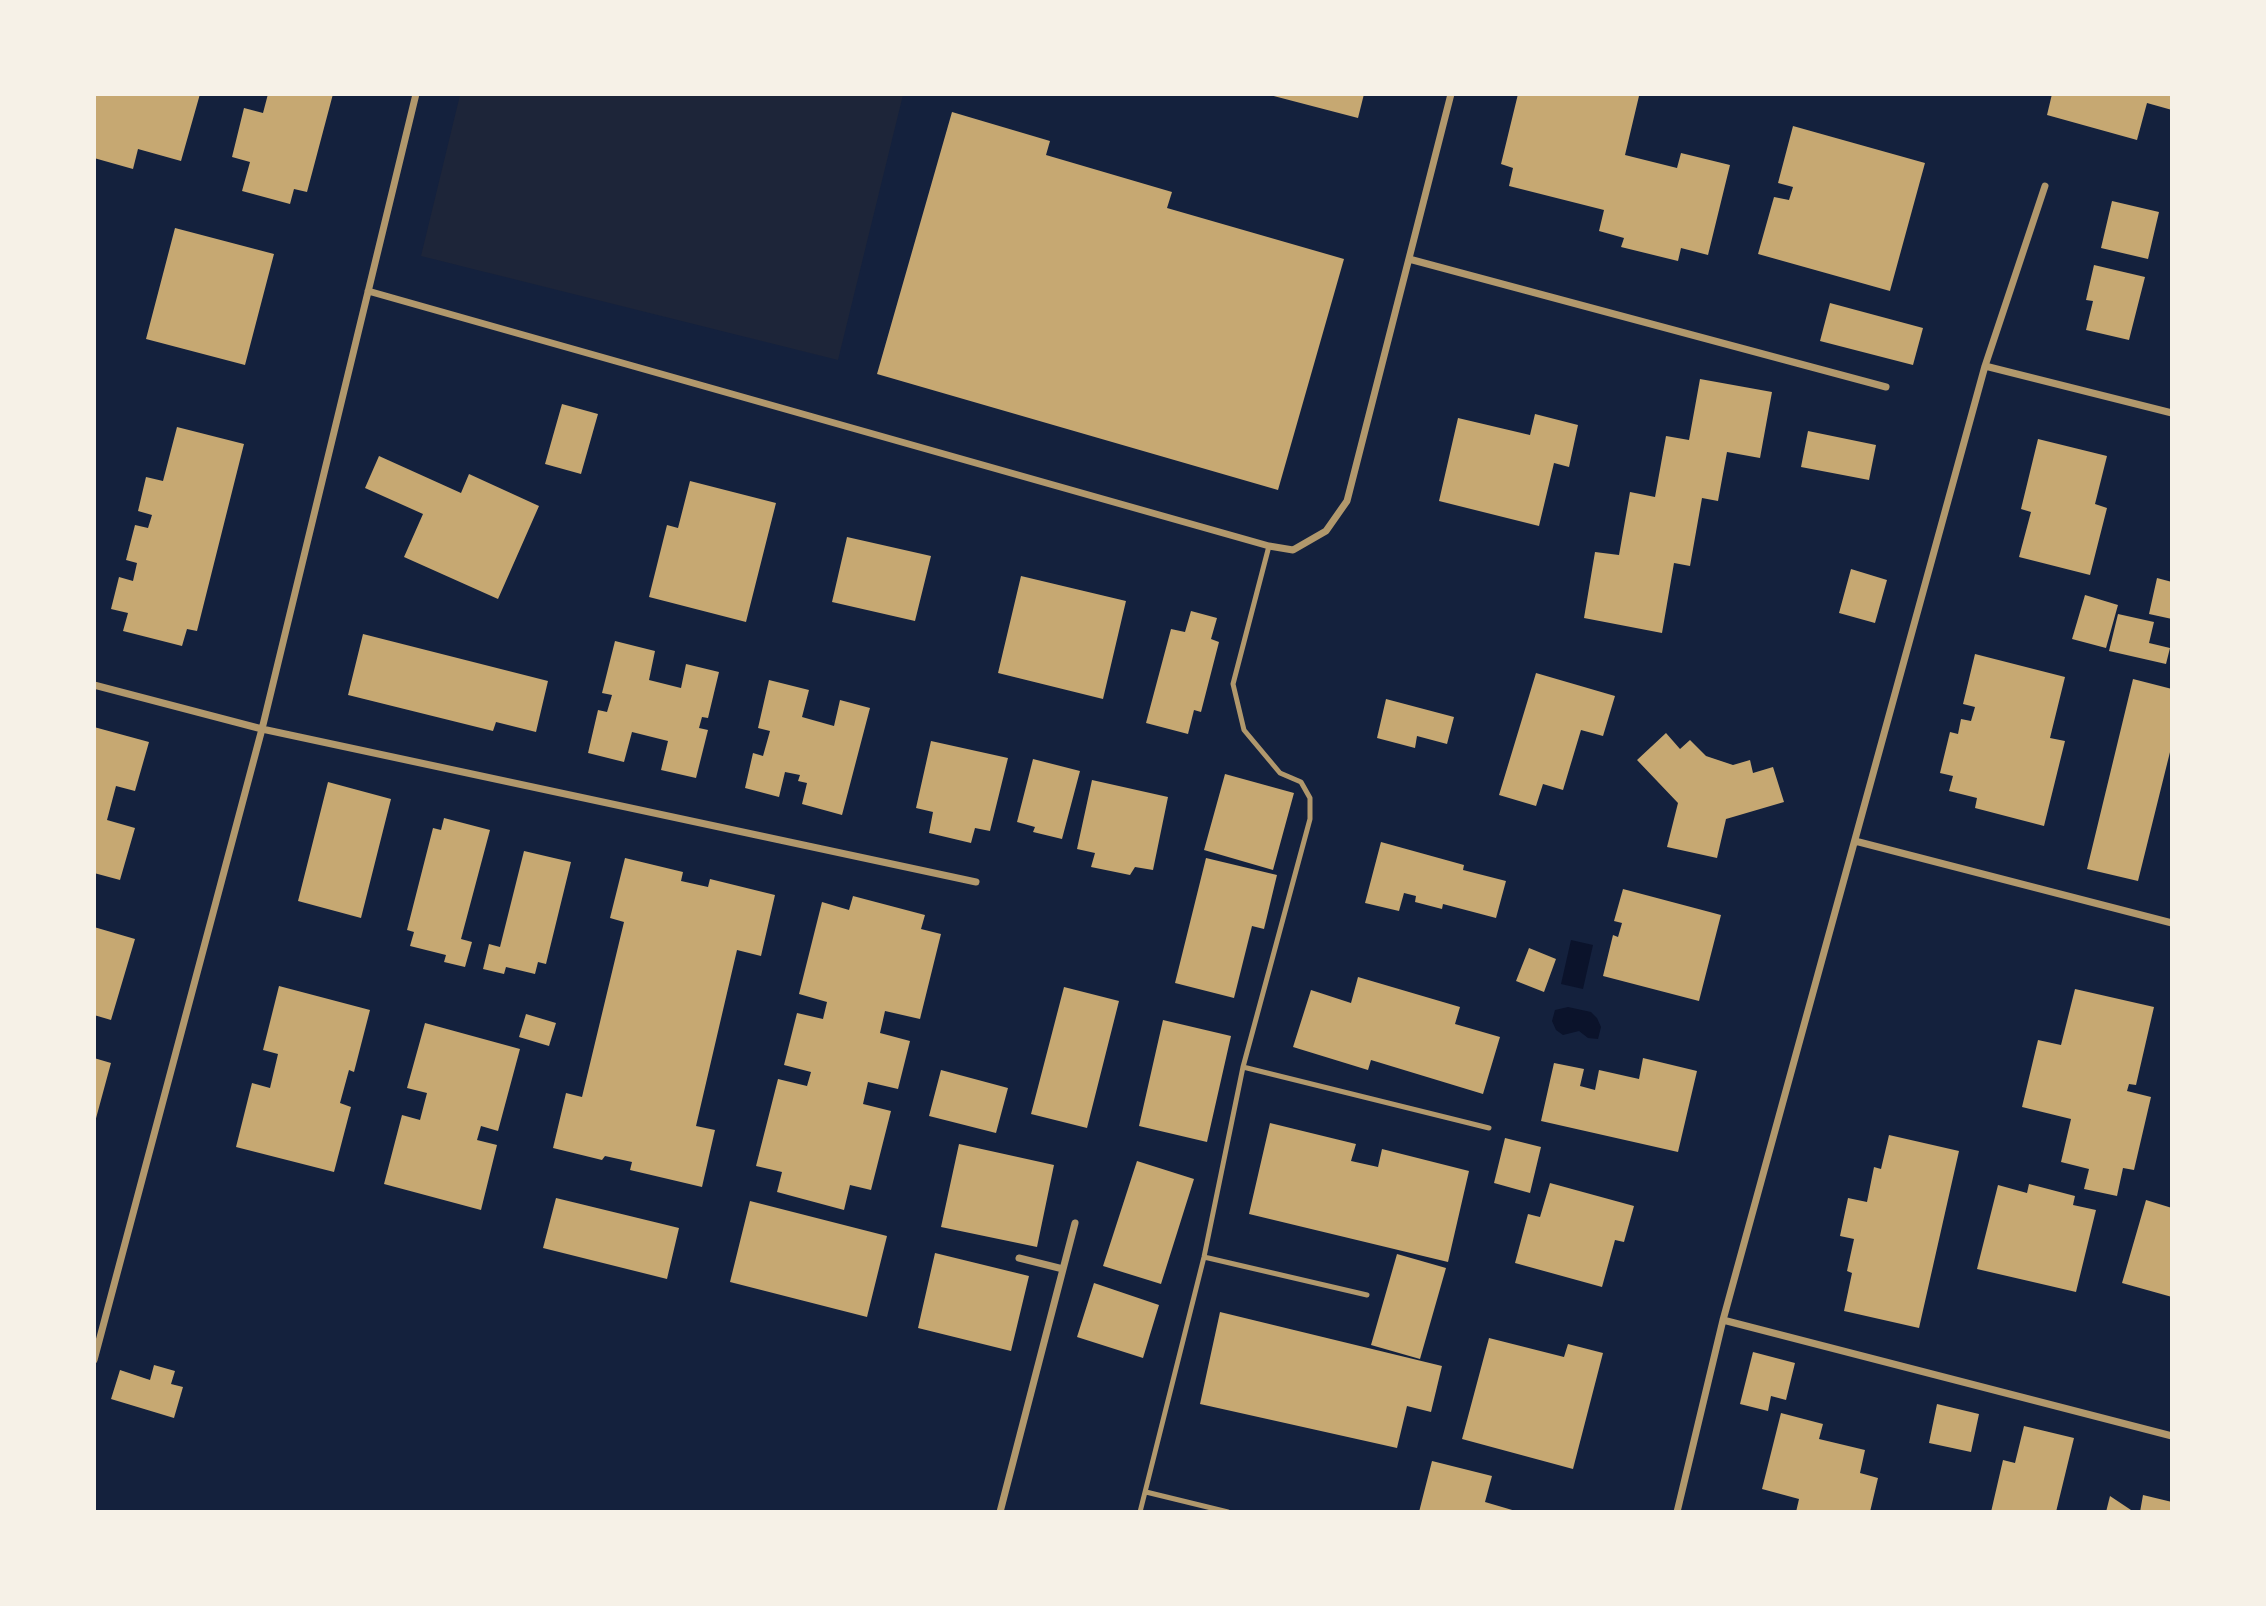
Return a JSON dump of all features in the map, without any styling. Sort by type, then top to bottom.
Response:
[{"type":"street","points":[[94,1360],[262,729],[416,94]]},
{"type":"street","points":[[368,291],[1269,547],[1293,551],[1326,531],[1347,501],[1451,94]]},
{"type":"street","points":[[1677,1511],[1723,1320],[1985,366],[2045,186]]},
{"type":"street","points":[[1409,259],[1886,387]]},
{"type":"street","points":[[1985,366],[2172,413]]},
{"type":"street","points":[[94,685],[262,729],[976,882]]},
{"type":"street","points":[[1855,841],[2172,923]]},
{"type":"street","points":[[1000,1511],[1075,1223]]},
{"type":"street","points":[[1019,1258],[1063,1269]]},
{"type":"street","points":[[1723,1320],[2172,1436]]},
{"type":"lane","points":[[1140,1511],[1204,1257],[1243,1067],[1310,819],[1310,799],[1301,782],[1280,773],[1244,730],[1233,684],[1269,547]]},
{"type":"lane","points":[[1243,1067],[1489,1128]]},
{"type":"lane","points":[[1204,1257],[1367,1295]]},
{"type":"lane","points":[[1146,1492],[1228,1511]]},
{"type":"shaded area","points":[[460,95],[903,95],[838,360],[421,256]]},
{"type":"shaded area","points":[[1571,940],[1593,945],[1583,989],[1561,984]]},
{"type":"shaded area","points":[[1568,1007],[1591,1012],[1597,1018],[1601,1027],[1598,1039],[1588,1038],[1579,1031],[1563,1035],[1556,1030],[1552,1021],[1555,1010]]},
{"type":"building","points":[[94,94],[200,94],[181,161],[138,149],[133,169],[94,158]]},
{"type":"building","points":[[268,94],[333,94],[307,192],[294,189],[290,204],[242,191],[250,162],[232,157],[244,108],[263,113]]},
{"type":"building","points":[[1266,94],[1364,94],[1358,118]]},
{"type":"building","points":[[1518,94],[1639,96],[1625,155],[1677,168],[1681,153],[1730,165],[1708,255],[1681,248],[1678,261],[1621,247],[1624,238],[1599,231],[1604,210],[1509,186],[1513,168],[1501,164]]},
{"type":"building","points":[[2052,94],[2172,94],[2172,110],[2147,103],[2137,140],[2047,115]]},
{"type":"building","points":[[952,112],[1050,141],[1046,155],[1172,192],[1167,208],[1344,259],[1278,490],[877,374]]},
{"type":"building","points":[[1793,126],[1925,163],[1890,291],[1758,254],[1774,197],[1789,200],[1793,187],[1778,183]]},
{"type":"building","points":[[2112,201],[2159,212],[2148,259],[2101,248]]},
{"type":"building","points":[[175,228],[274,254],[245,365],[146,339]]},
{"type":"building","points":[[2094,265],[2145,277],[2129,340],[2086,330],[2093,301],[2086,300]]},
{"type":"building","points":[[1830,303],[1923,328],[1913,365],[1820,341]]},
{"type":"building","points":[[1700,379],[1772,392],[1760,458],[1727,452],[1718,501],[1702,498],[1690,566],[1674,563],[1662,633],[1584,618],[1595,552],[1619,555],[1630,492],[1655,497],[1666,436],[1689,440]]},
{"type":"building","points":[[562,404],[598,414],[581,474],[545,464]]},
{"type":"building","points":[[1535,414],[1578,425],[1569,467],[1554,463],[1539,526],[1439,501],[1458,418],[1530,435]]},
{"type":"building","points":[[177,427],[244,444],[197,631],[187,629],[182,646],[123,631],[128,613],[111,609],[119,577],[133,581],[137,563],[126,560],[135,525],[148,528],[152,515],[138,511],[146,477],[163,481]]},
{"type":"building","points":[[1808,431],[1876,445],[1869,480],[1801,467]]},
{"type":"building","points":[[2038,439],[2107,456],[2095,504],[2107,508],[2090,575],[2019,557],[2031,512],[2021,509]]},
{"type":"building","points":[[379,456],[461,493],[469,474],[539,506],[498,599],[404,557],[423,514],[365,488]]},
{"type":"building","points":[[690,481],[776,503],[746,622],[649,597],[667,525],[678,528]]},
{"type":"building","points":[[847,537],[931,556],[915,621],[832,602]]},
{"type":"building","points":[[1851,569],[1887,580],[1875,623],[1839,613]]},
{"type":"building","points":[[1021,576],[1126,601],[1103,699],[998,673]]},
{"type":"building","points":[[2157,578],[2172,582],[2172,619],[2149,614]]},
{"type":"building","points":[[2085,595],[2118,605],[2106,648],[2072,639]]},
{"type":"building","points":[[1191,611],[1217,618],[1211,639],[1219,642],[1201,712],[1194,710],[1188,734],[1146,723],[1171,629],[1185,632]]},
{"type":"building","points":[[2118,614],[2154,622],[2149,643],[2170,648],[2166,664],[2109,651]]},
{"type":"building","points":[[363,634],[548,681],[536,732],[496,722],[493,731],[348,695]]},
{"type":"building","points":[[615,641],[655,651],[649,680],[681,688],[686,664],[719,672],[708,718],[702,717],[699,728],[708,730],[696,778],[661,770],[668,741],[632,732],[624,762],[588,753],[598,710],[607,712],[612,695],[602,693]]},
{"type":"building","points":[[1975,654],[2065,677],[2050,738],[2065,741],[2044,826],[1975,808],[1977,798],[1949,791],[1953,776],[1940,773],[1950,732],[1958,734],[1961,719],[1971,721],[1975,707],[1963,704]]},
{"type":"building","points":[[1536,673],[1615,696],[1603,736],[1581,730],[1563,790],[1543,784],[1536,806],[1499,795]]},
{"type":"building","points":[[2133,679],[2172,689],[2172,744],[2138,881],[2087,869]]},
{"type":"building","points":[[769,680],[809,690],[802,717],[834,726],[840,700],[870,708],[842,815],[802,804],[807,783],[798,781],[800,775],[785,772],[779,797],[745,788],[753,753],[763,756],[770,731],[758,728]]},
{"type":"building","points":[[1386,699],[1454,717],[1447,744],[1417,736],[1415,748],[1377,738]]},
{"type":"building","points":[[94,727],[149,742],[135,791],[116,786],[107,820],[135,828],[120,880],[94,873]]},
{"type":"building","points":[[1666,733],[1680,749],[1690,740],[1706,756],[1733,765],[1750,760],[1753,773],[1773,767],[1784,802],[1726,819],[1717,858],[1667,847],[1678,803],[1637,760]]},
{"type":"building","points":[[931,741],[1008,758],[990,831],[975,828],[971,843],[929,833],[933,812],[916,808]]},
{"type":"building","points":[[1033,759],[1080,771],[1062,839],[1033,832],[1035,827],[1017,822]]},
{"type":"building","points":[[1225,774],[1294,793],[1273,870],[1204,850]]},
{"type":"building","points":[[1092,780],[1168,797],[1153,870],[1135,867],[1130,875],[1091,867],[1095,853],[1077,849]]},
{"type":"building","points":[[328,782],[391,799],[361,918],[298,901]]},
{"type":"building","points":[[444,818],[490,830],[461,939],[472,942],[465,967],[444,962],[446,955],[410,946],[414,932],[407,930],[433,828],[441,830]]},
{"type":"building","points":[[1381,842],[1464,865],[1463,870],[1506,881],[1496,918],[1443,904],[1442,909],[1415,902],[1416,896],[1404,893],[1399,911],[1365,903]]},
{"type":"building","points":[[524,851],[571,862],[546,964],[538,962],[535,974],[506,967],[504,974],[483,969],[489,944],[500,947]]},
{"type":"building","points":[[625,858],[683,872],[681,881],[708,887],[710,879],[775,895],[761,956],[737,950],[696,1126],[715,1130],[702,1187],[630,1170],[632,1162],[605,1156],[602,1160],[553,1148],[566,1093],[582,1097],[624,922],[610,918]]},
{"type":"building","points":[[1206,858],[1277,875],[1264,929],[1252,926],[1234,998],[1175,983]]},
{"type":"building","points":[[1623,889],[1721,915],[1699,1001],[1603,976],[1613,935],[1618,937],[1622,923],[1614,921]]},
{"type":"building","points":[[853,896],[925,915],[921,929],[941,934],[920,1019],[885,1011],[880,1033],[910,1041],[898,1089],[868,1082],[863,1104],[891,1111],[871,1190],[850,1185],[844,1210],[777,1192],[782,1172],[756,1166],[778,1079],[807,1086],[811,1072],[784,1065],[797,1013],[823,1019],[827,1002],[799,994],[822,902],[849,910]]},
{"type":"building","points":[[94,927],[135,939],[111,1020],[94,1015]]},
{"type":"building","points":[[1529,948],[1556,959],[1544,992],[1516,981]]},
{"type":"building","points":[[1358,977],[1460,1007],[1455,1024],[1500,1037],[1483,1094],[1371,1060],[1368,1070],[1293,1047],[1311,990],[1351,1003]]},
{"type":"building","points":[[279,986],[370,1010],[354,1072],[349,1070],[340,1103],[351,1107],[334,1172],[236,1147],[252,1083],[270,1088],[278,1054],[263,1050]]},
{"type":"building","points":[[1064,987],[1119,1001],[1087,1128],[1031,1114]]},
{"type":"building","points":[[2075,989],[2154,1007],[2136,1085],[2129,1084],[2127,1091],[2151,1097],[2134,1170],[2123,1168],[2117,1196],[2084,1189],[2089,1169],[2061,1162],[2071,1119],[2022,1107],[2038,1040],[2061,1045]]},
{"type":"building","points":[[526,1014],[556,1023],[549,1046],[519,1037]]},
{"type":"building","points":[[1163,1020],[1231,1036],[1207,1142],[1139,1126]]},
{"type":"building","points":[[425,1023],[520,1049],[498,1131],[481,1126],[477,1140],[497,1145],[481,1210],[384,1184],[402,1115],[420,1120],[427,1093],[407,1088]]},
{"type":"building","points":[[94,1058],[111,1063],[95,1122],[94,1122]]},
{"type":"building","points":[[1643,1058],[1697,1071],[1678,1152],[1541,1121],[1554,1063],[1584,1069],[1580,1086],[1595,1090],[1599,1070],[1639,1079]]},
{"type":"building","points":[[941,1070],[1008,1088],[996,1133],[929,1116]]},
{"type":"building","points":[[1270,1123],[1356,1144],[1351,1161],[1378,1167],[1382,1149],[1469,1171],[1448,1262],[1249,1214]]},
{"type":"building","points":[[1889,1135],[1959,1151],[1919,1328],[1844,1311],[1852,1273],[1847,1271],[1854,1239],[1840,1236],[1848,1198],[1867,1202],[1874,1167],[1881,1169]]},
{"type":"building","points":[[1505,1138],[1541,1147],[1530,1193],[1494,1183]]},
{"type":"building","points":[[959,1144],[1054,1165],[1037,1247],[941,1227]]},
{"type":"building","points":[[1137,1161],[1194,1179],[1161,1284],[1103,1266]]},
{"type":"building","points":[[1550,1183],[1634,1206],[1624,1242],[1615,1240],[1602,1287],[1515,1263],[1528,1214],[1540,1217]]},
{"type":"building","points":[[2029,1184],[2075,1196],[2073,1205],[2096,1210],[2076,1292],[1977,1269],[1998,1185],[2027,1193]]},
{"type":"building","points":[[556,1198],[679,1228],[667,1279],[543,1248]]},
{"type":"building","points":[[2146,1200],[2172,1208],[2172,1297],[2122,1283]]},
{"type":"building","points":[[750,1201],[887,1236],[867,1317],[730,1282]]},
{"type":"building","points":[[935,1253],[1029,1276],[1011,1351],[918,1328]]},
{"type":"building","points":[[1397,1254],[1446,1268],[1420,1359],[1371,1345]]},
{"type":"building","points":[[1094,1283],[1159,1305],[1143,1358],[1077,1337]]},
{"type":"building","points":[[1220,1312],[1442,1366],[1431,1412],[1407,1406],[1397,1448],[1200,1404]]},
{"type":"building","points":[[1489,1338],[1564,1357],[1568,1344],[1603,1353],[1573,1469],[1462,1439]]},
{"type":"building","points":[[1753,1352],[1795,1363],[1786,1400],[1771,1396],[1768,1411],[1740,1404]]},
{"type":"building","points":[[154,1365],[175,1371],[171,1384],[183,1387],[174,1418],[111,1399],[120,1370],[150,1380]]},
{"type":"building","points":[[1937,1404],[1979,1414],[1971,1452],[1929,1443]]},
{"type":"building","points":[[1781,1413],[1823,1424],[1819,1439],[1865,1450],[1860,1473],[1878,1478],[1870,1512],[1796,1512],[1799,1499],[1762,1489]]},
{"type":"building","points":[[2024,1426],[2074,1438],[2056,1512],[1991,1512],[2003,1460],[2015,1463]]},
{"type":"building","points":[[1432,1461],[1492,1476],[1485,1502],[1519,1512],[1419,1512]]},
{"type":"building","points":[[2143,1495],[2172,1502],[2172,1512],[2140,1512]]},
{"type":"building","points":[[2110,1496],[2134,1512],[2106,1512]]}]
